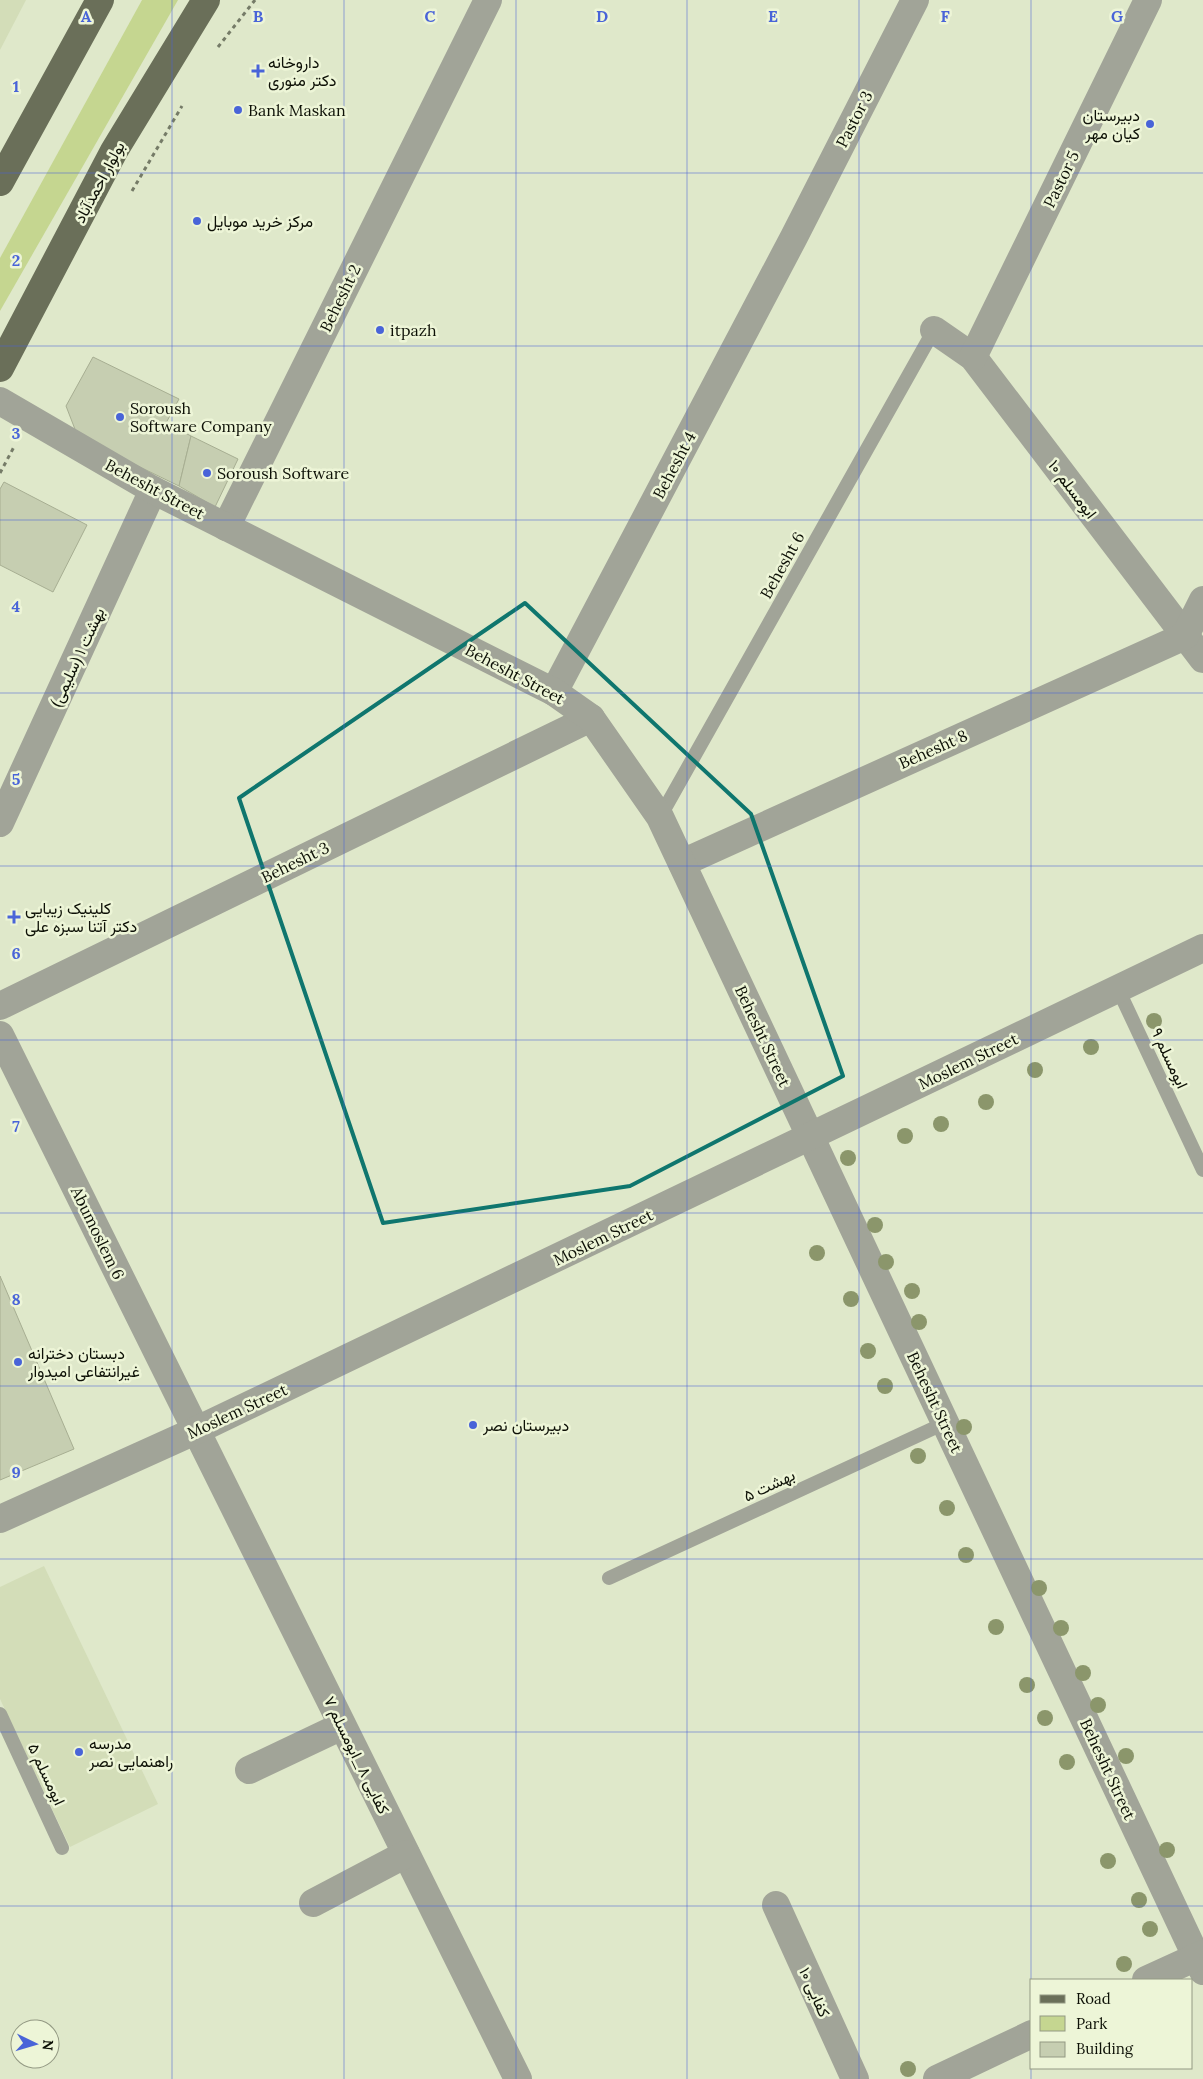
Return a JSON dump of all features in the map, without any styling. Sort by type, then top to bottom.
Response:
[{"type":"main road","points":[[0,182],[100,0]]},
{"type":"main road","name":"بولوار احمدآباد","points":[[0,368],[114,151],[206,0]]},
{"type":"street","name":"Behesht 2","points":[[226,527],[488,0]]},
{"type":"street","name":"Pastor 3","points":[[794,237],[915,0]]},
{"type":"street","name":"Pastor 5","points":[[974,357],[1148,0]]},
{"type":"street","name":"Behesht 4","points":[[554,692],[794,237]]},
{"type":"street","name":"ابومسلم ۱۰","points":[[934,330],[974,357],[1203,659]]},
{"type":"street","name":"Behesht Street","points":[[0,401],[153,490],[554,692],[590,718],[660,817],[1201,1961]]},
{"type":"street","name":"بهشت ۱ (سلیمی)","points":[[0,823],[153,490]]},
{"type":"street","points":[[1184,636],[1203,600]]},
{"type":"street","name":"Behesht 8","points":[[682,863],[1184,636]]},
{"type":"street","name":"Behesht 3","points":[[0,1006],[590,718]]},
{"type":"street","name":"Moslem Street","points":[[0,1519],[195,1431],[811,1138],[1203,948]]},
{"type":"street","name":"Abumoslem 6","points":[[0,1035],[195,1431]]},
{"type":"street","name":"کفایی ۸_ابومسلم ۷","points":[[195,1431],[518,2079]]},
{"type":"street","points":[[249,1770],[342,1726]]},
{"type":"street","points":[[313,1903],[406,1854]]},
{"type":"street","name":"کفایی ۱۰","points":[[776,1905],[855,2079]]},
{"type":"street","points":[[1149,1979],[1201,1961]]},
{"type":"street","points":[[937,2079],[1030,2035]]},
{"type":"lane","name":"Behesht 6","points":[[660,817],[934,330]]},
{"type":"lane","name":"ابومسلم ۹","points":[[1118,989],[1203,1170]]},
{"type":"lane","name":"بهشت ۵","points":[[609,1578],[945,1423]]},
{"type":"lane","name":"ابومسلم ۵","points":[[0,1714],[62,1848]]},
{"type":"path","points":[[215,51],[255,0]]},
{"type":"path","points":[[129,196],[185,102]]},
{"type":"highlighted area","points":[[525,603],[751,814],[843,1076],[630,1186],[383,1223],[239,798]]},
{"type":"shaded area","points":[[0,0],[26,0],[0,50]]},
{"type":"shaded area","name":"مدرسه راهنمایی نصر","points":[[44,1566],[158,1804],[70,1847],[0,1699],[0,1587]]},
{"type":"green space","points":[[142,0],[178,0],[0,311],[0,258]]},
{"type":"building","name":"Soroush Software Company","points":[[93,357],[179,399],[166,423],[191,436],[179,486],[78,437],[66,406]]},
{"type":"building","name":"Soroush Software","points":[[191,436],[238,459],[215,507],[179,486]]},
{"type":"building","points":[[4,482],[87,525],[53,592],[0,565],[0,489]]},
{"type":"building","name":"دبستان دخترانه غیرانتفاعی امیدوار","points":[[0,1276],[74,1449],[0,1480]]},
{"type":"place","name":"داروخانه دکتر منوری","points":[[258,71]]},
{"type":"place","name":"Bank Maskan","points":[[238,110]]},
{"type":"place","name":"دبیرستان کیان مهر","points":[[1150,124]]},
{"type":"place","name":"مرکز خرید موبایل","points":[[197,221]]},
{"type":"place","name":"itpazh","points":[[380,330]]},
{"type":"place","name":"Soroush Software Company","points":[[120,417]]},
{"type":"place","name":"Soroush Software","points":[[207,473]]},
{"type":"place","name":"کلینیک زیبایی دکتر آتنا سبزه علی","points":[[14,917]]},
{"type":"place","name":"دبستان دخترانه غیرانتفاعی امیدوار","points":[[18,1362]]},
{"type":"place","name":"دبیرستان نصر","points":[[473,1425]]},
{"type":"place","name":"مدرسه راهنمایی نصر","points":[[79,1752]]}]
